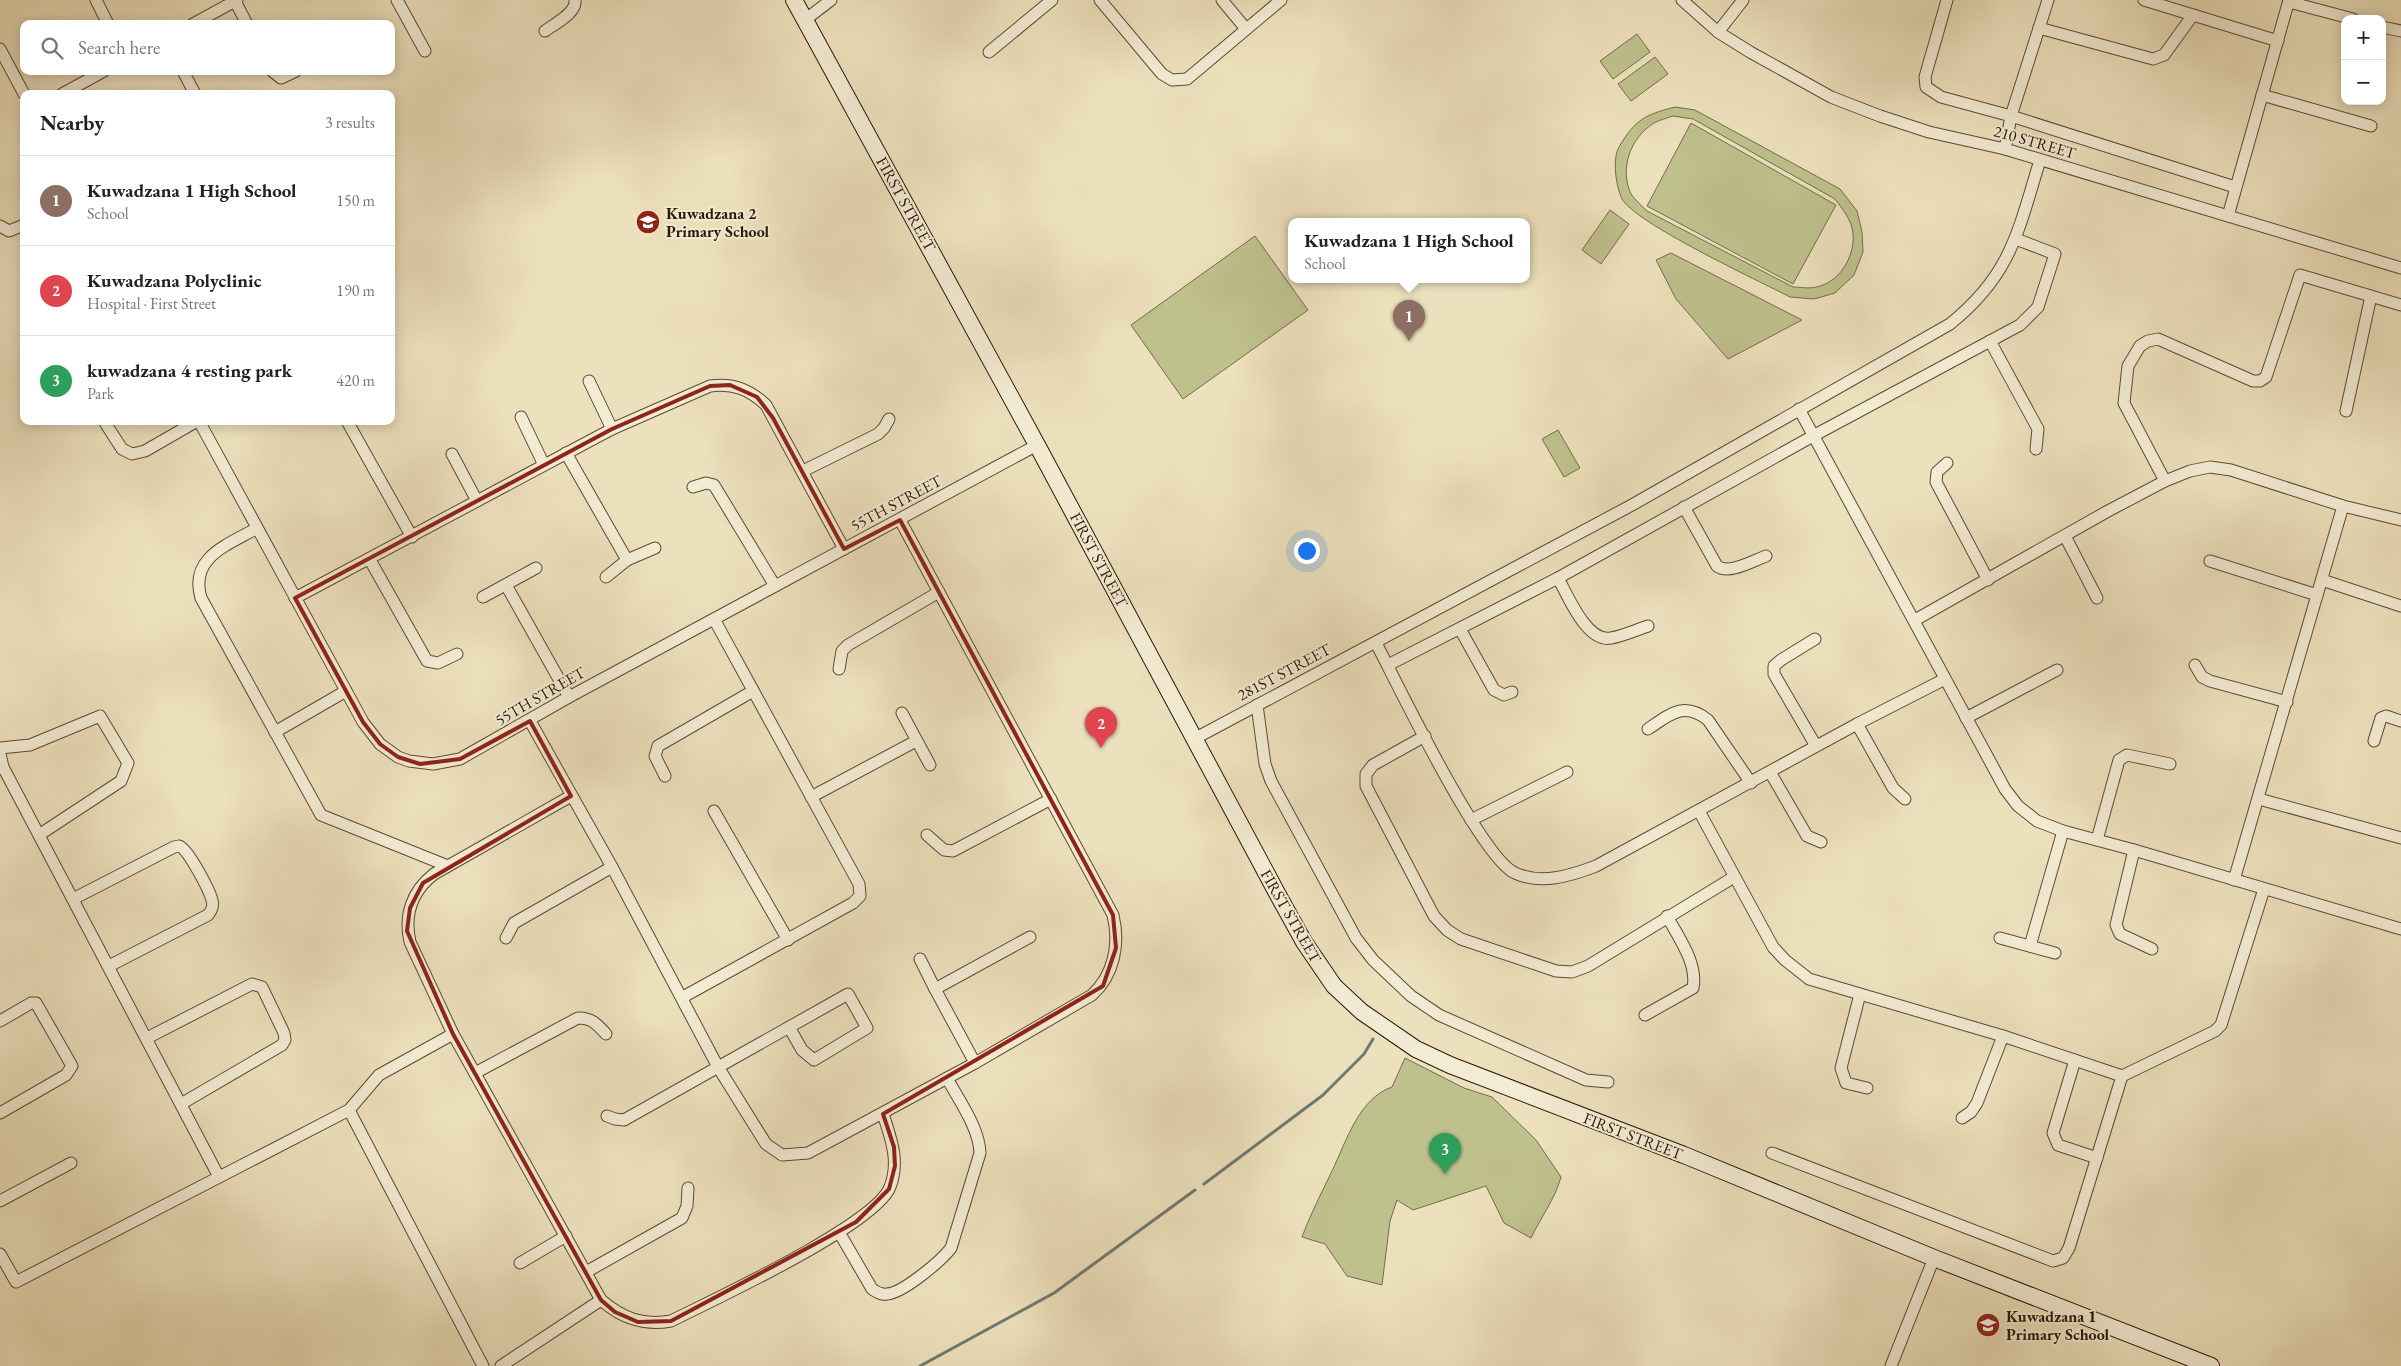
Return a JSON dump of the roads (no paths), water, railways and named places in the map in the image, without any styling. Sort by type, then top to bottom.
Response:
[{"type":"street","points":[[96,0],[106,20]]},
{"type":"street","points":[[397,0],[426,51]]},
{"type":"street","points":[[545,31],[571,12],[574,8],[575,0]]},
{"type":"street","name":"FIRST STREET","points":[[794,0],[1037,445],[1278,895],[1320,967],[1344,998],[1396,1038],[1450,1065],[1684,1155],[1934,1258],[2212,1366]]},
{"type":"street","points":[[806,20],[831,0]]},
{"type":"street","points":[[988,52],[1052,0]]},
{"type":"street","points":[[1100,0],[1162,74],[1172,80],[1187,79],[1281,0]]},
{"type":"street","points":[[1222,0],[1246,29]]},
{"type":"street","name":"210 STREET","points":[[1682,0],[1718,32],[1831,97],[1929,132],[2005,149],[2401,268]]},
{"type":"street","points":[[1718,32],[1743,0]]},
{"type":"street","points":[[1947,0],[1925,77],[1926,87],[1941,97],[2011,116],[2236,187]]},
{"type":"street","points":[[2005,149],[2011,116],[2048,0]]},
{"type":"street","points":[[2144,0],[2278,41]]},
{"type":"street","points":[[200,20],[236,1],[245,20]]},
{"type":"street","points":[[2228,216],[2289,1],[2341,16]]},
{"type":"street","points":[[2039,28],[2153,59],[2164,55],[2193,15]]},
{"type":"street","points":[[2386,27],[2401,31]]},
{"type":"street","points":[[0,50],[22,90]]},
{"type":"street","points":[[69,90],[97,75]]},
{"type":"street","points":[[185,75],[193,90]]},
{"type":"street","points":[[2262,95],[2371,126]]},
{"type":"street","name":"281ST STREET","points":[[1194,739],[1632,505],[1950,324],[1985,292],[1997,276],[2016,239],[2040,160]]},
{"type":"street","points":[[0,226],[9,231],[20,227]]},
{"type":"street","points":[[1388,665],[1558,578],[1813,436],[2020,325],[2038,307],[2055,254],[2016,239]]},
{"type":"street","points":[[2165,481],[2124,403],[2128,366],[2140,346],[2148,340],[2158,339],[2244,377],[2260,381],[2266,377],[2269,371],[2300,275],[2401,305]]},
{"type":"street","points":[[2346,411],[2371,296]]},
{"type":"street","points":[[1990,341],[2038,429],[2036,449]]},
{"type":"street","points":[[589,381],[612,429]]},
{"type":"street","points":[[296,598],[612,429],[710,386],[730,385],[748,391],[766,405],[844,549]]},
{"type":"street","points":[[1799,409],[2005,789],[2018,806],[2037,821],[2063,831],[2134,850],[2401,929]]},
{"type":"street","points":[[521,416],[544,465]]},
{"type":"street","points":[[803,471],[878,434],[889,419]]},
{"type":"street","points":[[106,425],[118,445],[127,453],[132,454],[145,451],[191,425]]},
{"type":"street","name":"55TH STREET","points":[[200,425],[363,722],[380,744],[398,757],[420,764],[460,759],[714,618],[1037,445]]},
{"type":"street","points":[[349,425],[412,537]]},
{"type":"street","points":[[566,453],[627,560]]},
{"type":"street","points":[[452,454],[477,501]]},
{"type":"street","points":[[1947,463],[1937,472],[1936,482],[1988,580]]},
{"type":"street","points":[[1915,620],[2165,481],[2190,471],[2210,467],[2231,470],[2343,506],[2401,520]]},
{"type":"street","points":[[693,487],[706,483],[714,485],[775,586]]},
{"type":"street","points":[[2234,880],[2343,506]]},
{"type":"street","points":[[1684,507],[1717,566],[1722,570],[1729,570],[1766,556]]},
{"type":"street","points":[[530,721],[683,997],[718,1067],[766,1144],[782,1155],[808,1154],[883,1114],[1092,995],[1102,986],[1112,964],[1116,929],[1113,915],[900,520]]},
{"type":"street","points":[[257,528],[211,556],[198,574],[198,586],[201,598],[275,732],[322,815],[448,866]]},
{"type":"street","points":[[2065,536],[2097,598]]},
{"type":"street","points":[[606,577],[627,560],[655,548]]},
{"type":"street","points":[[370,560],[427,661],[438,663],[457,654]]},
{"type":"street","points":[[2210,561],[2317,595]]},
{"type":"street","points":[[483,598],[536,568]]},
{"type":"street","points":[[1558,578],[1589,631],[1598,637],[1609,639],[1648,626]]},
{"type":"street","points":[[2322,580],[2401,606]]},
{"type":"street","points":[[506,585],[569,697]]},
{"type":"street","points":[[839,669],[842,650],[848,645],[939,592]]},
{"type":"street","points":[[683,997],[853,904],[860,896],[859,884],[714,618]]},
{"type":"street","points":[[1460,629],[1494,690],[1504,695],[1512,692]]},
{"type":"street","points":[[1815,640],[1781,660],[1774,666],[1774,674],[1816,746]]},
{"type":"street","points":[[1376,643],[1471,820],[1500,862],[1513,872],[1527,878],[1542,879],[1561,878],[1580,872],[1699,811],[1857,724],[1945,679]]},
{"type":"street","points":[[2195,665],[2202,677],[2210,681],[2287,702]]},
{"type":"street","points":[[1966,718],[2057,670]]},
{"type":"street","points":[[275,732],[346,690]]},
{"type":"street","points":[[664,776],[655,756],[658,746],[753,691]]},
{"type":"street","points":[[1256,705],[1265,764],[1271,782],[1356,938],[1373,960],[1410,996],[1439,1014],[1586,1080],[1608,1082]]},
{"type":"street","points":[[1648,729],[1672,713],[1686,710],[1698,712],[1708,720],[1751,783]]},
{"type":"street","points":[[902,713],[930,766]]},
{"type":"street","points":[[0,748],[30,745],[100,716],[128,763],[121,781],[38,835]]},
{"type":"street","points":[[2374,741],[2381,718],[2386,716],[2401,720]]},
{"type":"street","points":[[1857,724],[1893,788],[1905,799]]},
{"type":"street","points":[[1425,736],[1373,765],[1366,774],[1366,786],[1434,916],[1447,930],[1461,939],[1556,971],[1572,972],[1588,966],[1666,916],[1734,877]]},
{"type":"street","points":[[811,797],[916,741]]},
{"type":"street","points":[[0,754],[3,767],[38,835],[148,1038],[219,1177]]},
{"type":"street","points":[[2097,840],[2119,760],[2122,756],[2128,755],[2170,764]]},
{"type":"street","points":[[1471,820],[1567,772]]},
{"type":"street","points":[[1770,772],[1807,836],[1821,842]]},
{"type":"street","points":[[571,796],[448,866],[423,883],[415,895],[410,908],[407,931],[410,942],[453,1034],[601,1300],[615,1312],[638,1322],[655,1324],[671,1321],[839,1232],[877,1204],[889,1189],[895,1166],[894,1147],[883,1114]]},
{"type":"street","points":[[2259,799],[2401,838]]},
{"type":"street","points":[[927,835],[944,850],[953,851],[1051,800]]},
{"type":"street","points":[[714,811],[788,940]]},
{"type":"street","points":[[1699,811],[1773,947],[1808,979],[2003,1036],[2122,1076],[2214,1031],[2221,1025],[2264,889]]},
{"type":"street","points":[[2030,946],[2063,831]]},
{"type":"street","points":[[73,899],[174,847],[179,846],[187,851],[212,900],[211,911],[109,966]]},
{"type":"street","points":[[2134,850],[2116,925],[2120,934],[2152,949]]},
{"type":"street","points":[[506,938],[514,923],[612,867]]},
{"type":"street","points":[[1645,1015],[1682,996],[1693,988],[1695,977],[1693,967],[1666,916]]},
{"type":"street","points":[[935,989],[1030,937]]},
{"type":"street","points":[[2000,938],[2055,953]]},
{"type":"street","points":[[920,959],[975,1063]]},
{"type":"street","points":[[148,1038],[252,984],[262,987],[284,1033],[285,1040],[282,1045],[181,1104]]},
{"type":"street","points":[[607,1116],[615,1120],[624,1120],[789,1027],[848,994],[867,1028],[814,1060],[802,1050],[789,1027]]},
{"type":"street","points":[[1860,994],[1841,1068],[1846,1083],[1867,1088]]},
{"type":"street","points":[[0,1021],[31,1003],[36,1003],[72,1066],[66,1075],[0,1113]]},
{"type":"street","points":[[475,1073],[578,1018],[588,1018],[596,1022],[606,1034]]},
{"type":"street","points":[[0,1254],[16,1282],[349,1110],[379,1075],[453,1034]]},
{"type":"street","points":[[1962,1118],[1971,1112],[1977,1103],[2003,1036]]},
{"type":"street","points":[[2075,1060],[2053,1133],[2054,1140],[2058,1145],[2097,1158]]},
{"type":"street","points":[[1772,1153],[2053,1261],[2063,1258],[2070,1248],[2122,1076]]},
{"type":"street","points":[[839,1232],[872,1289],[881,1294],[898,1291],[942,1260],[951,1248],[980,1152],[980,1142],[948,1078]]},
{"type":"street","points":[[349,1110],[483,1366]]},
{"type":"street","points":[[0,1201],[71,1163]]},
{"type":"street","points":[[586,1272],[682,1218],[687,1206],[688,1188]]},
{"type":"street","points":[[520,1264],[566,1236]]},
{"type":"street","points":[[1891,1366],[1934,1258]]},
{"type":"street","points":[[501,1366],[601,1300]]},
{"type":"waterway","points":[[1204,1184],[1323,1095],[1364,1054],[1373,1039]]},
{"type":"waterway","points":[[920,1366],[1054,1293],[1195,1190]]},
{"type":"place","name":"Kuwadzana 2 Primary School","points":[[648,222]]},
{"type":"place","name":"Kuwadzana 1 High School","points":[[1409,341]]},
{"type":"place","name":"Kuwadzana Polyclinic","points":[[1101,748]]},
{"type":"place","name":"kuwadzana 4 resting park","points":[[1445,1174]]},
{"type":"place","name":"Kuwadzana 1 Primary School","points":[[1988,1325]]}]
